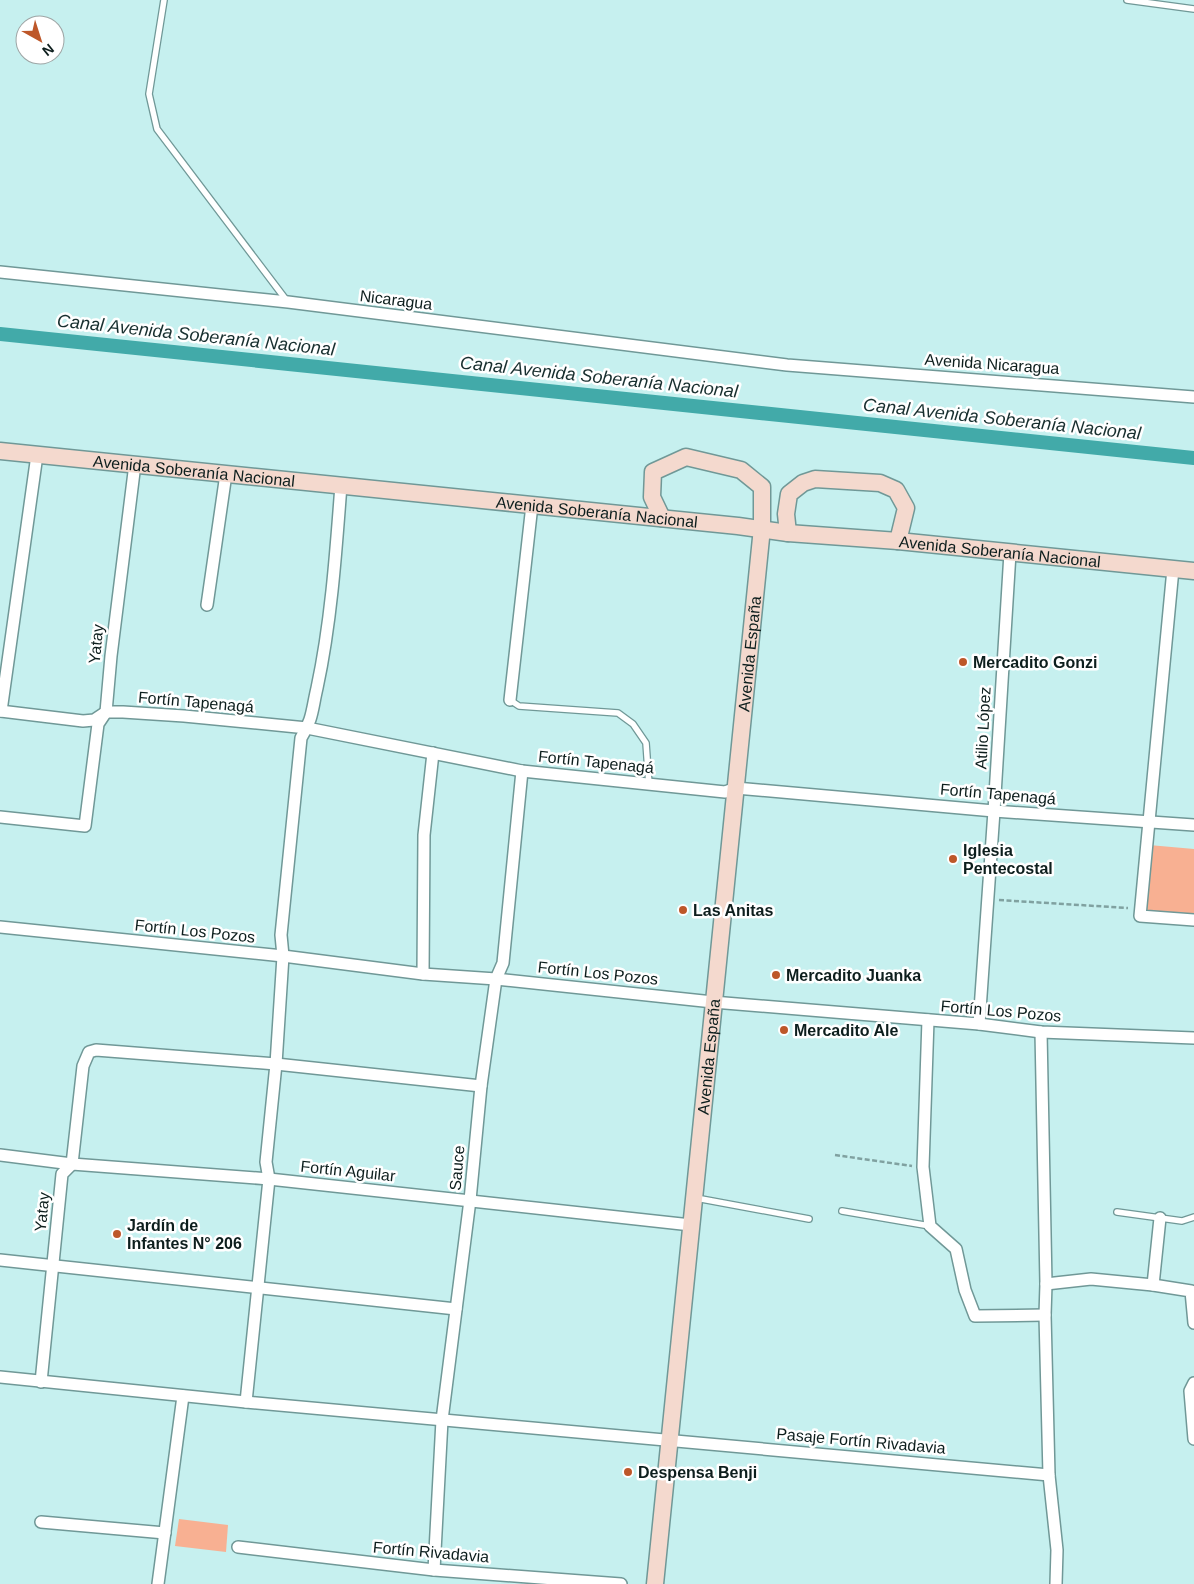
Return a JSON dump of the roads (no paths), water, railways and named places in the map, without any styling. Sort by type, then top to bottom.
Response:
[{"type":"main road","name":"Avenida Soberanía Nacional","points":[[0,451],[762,528],[788,533],[898,541],[1194,571]]},
{"type":"main road","name":"Avenida España","points":[[655,1584],[762,528],[762,487],[741,470],[686,456],[652,472],[652,497],[662,518]]},
{"type":"main road","points":[[788,533],[786,514],[789,494],[803,483],[815,479],[880,483],[896,490],[906,508],[898,541]]},
{"type":"street","name":"Nicaragua","points":[[0,272],[288,302],[787,365]]},
{"type":"street","name":"Avenida Nicaragua","points":[[787,365],[1194,396]]},
{"type":"street","points":[[0,711],[37,455]]},
{"type":"street","name":"Yatay","points":[[0,817],[85,826],[98,724],[106,712],[110,656],[136,464]]},
{"type":"street","points":[[207,605],[226,474]]},
{"type":"street","points":[[246,1402],[269,1179],[266,1162],[276,1064],[283,956],[281,934],[301,738],[308,728],[312,717],[323,659],[341,485]]},
{"type":"street","points":[[510,700],[532,505]]},
{"type":"street","name":"Atilio López","points":[[979,1024],[1010,553]]},
{"type":"street","points":[[1173,569],[1140,916],[1194,920]]},
{"type":"street","name":"Fortín Tapenagá","points":[[0,711],[83,722],[94,720],[106,712],[184,716],[308,728],[522,771],[649,785],[725,792],[736,788],[994,811],[1194,825]]},
{"type":"street","points":[[423,974],[424,835],[433,753]]},
{"type":"street","name":"Sauce","points":[[434,1570],[442,1420],[470,1200],[481,1086],[496,979],[504,963],[522,771]]},
{"type":"street","name":"Fortín Los Pozos","points":[[0,927],[283,956],[423,974],[496,979],[713,1002],[979,1024],[1041,1032],[1194,1038]]},
{"type":"street","points":[[928,1020],[923,1167],[930,1226],[956,1249],[965,1290],[975,1316],[1045,1315]]},
{"type":"street","points":[[1041,1032],[1049,1475],[1057,1550],[1056,1584]]},
{"type":"street","name":"Yatay","points":[[41,1382],[62,1174],[72,1164],[83,1066],[89,1052],[96,1050],[276,1064]]},
{"type":"street","points":[[276,1064],[481,1086]]},
{"type":"street","name":"Fortín Aguilar","points":[[0,1155],[72,1164],[269,1179],[691,1225]]},
{"type":"street","points":[[1153,1285],[1160,1218]]},
{"type":"street","points":[[0,1260],[456,1309]]},
{"type":"street","points":[[1046,1284],[1092,1279],[1191,1291],[1194,1323]]},
{"type":"street","name":"Pasaje Fortín Rivadavia","points":[[0,1377],[246,1402],[1049,1475]]},
{"type":"street","points":[[1194,1383],[1190,1392],[1194,1439]]},
{"type":"street","points":[[158,1584],[183,1396]]},
{"type":"street","points":[[41,1522],[165,1533]]},
{"type":"street","name":"Fortín Rivadavia","points":[[238,1548],[434,1570],[621,1584]]},
{"type":"lane","points":[[164,0],[149,94],[157,130],[288,302]]},
{"type":"lane","points":[[1127,0],[1194,9]]},
{"type":"lane","points":[[510,700],[520,706],[618,712],[633,724],[646,743],[649,785]]},
{"type":"lane","points":[[694,1197],[810,1219]]},
{"type":"lane","points":[[842,1211],[930,1226]]},
{"type":"lane","points":[[1117,1212],[1182,1221],[1194,1217]]},
{"type":"waterway","name":"Canal Avenida Soberanía Nacional","points":[[0,334],[1194,458]]},
{"type":"place","name":"Mercadito Gonzi","points":[[963,662]]},
{"type":"place","name":"Iglesia Pentecostal","points":[[953,859]]},
{"type":"place","name":"Las Anitas","points":[[683,910]]},
{"type":"place","name":"Mercadito Juanka","points":[[776,975]]},
{"type":"place","name":"Mercadito Ale","points":[[784,1030]]},
{"type":"place","name":"Jardín de Infantes N° 206","points":[[117,1234]]},
{"type":"place","name":"Despensa Benji","points":[[628,1472]]}]
